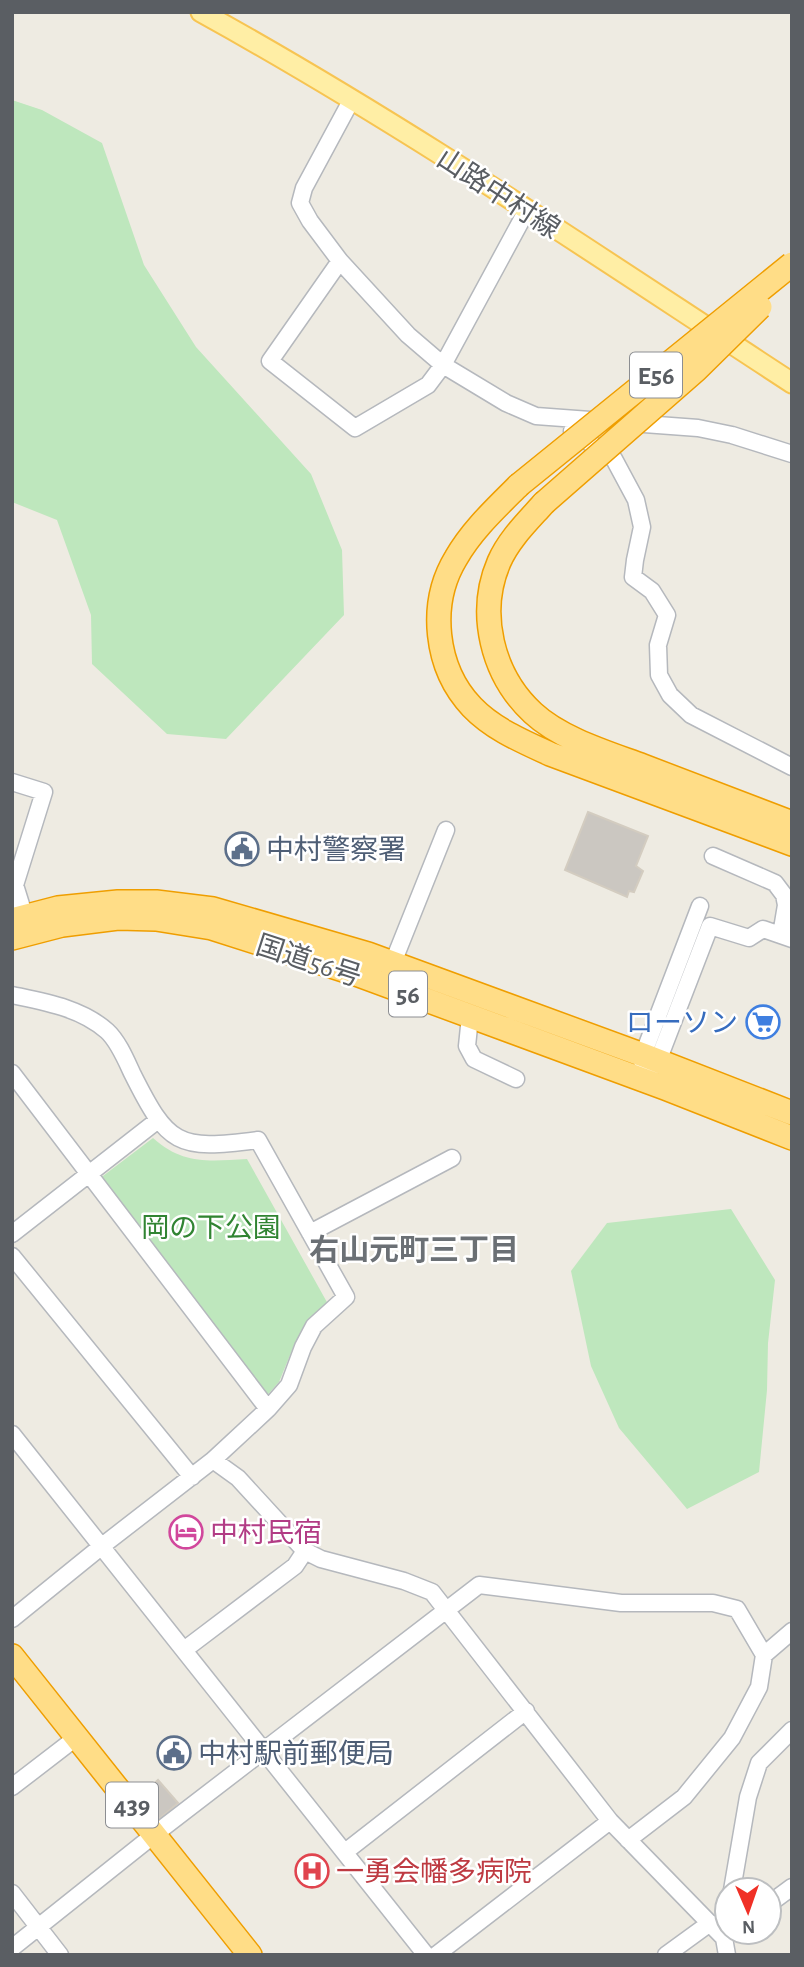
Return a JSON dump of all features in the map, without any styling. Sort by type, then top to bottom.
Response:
[{"type":"highway","name":"E56","points":[[792,264],[519,485],[486,518],[455,560],[440,604],[438,632],[444,662],[458,689],[472,708],[512,737],[550,754],[792,844]]},
{"type":"highway","name":"E56","points":[[792,275],[696,370],[544,503],[517,532],[499,561],[491,588],[488,618],[491,644],[514,691],[533,713],[556,730],[600,750],[792,823]]},
{"type":"highway","name":"国道56号","points":[[20,927],[58,908],[118,902],[156,902],[214,909],[369,954],[792,1113]]},
{"type":"highway","name":"国道56号","points":[[20,927],[118,918],[156,919],[212,928],[384,985],[792,1138]]},
{"type":"highway","name":"439","points":[[12,1656],[250,1955]]},
{"type":"main road","name":"山路中村線","points":[[201,12],[352,99],[792,383]]},
{"type":"street","points":[[352,99],[304,188],[300,203],[340,261],[408,335],[443,365],[506,403],[536,416],[698,428],[732,435],[792,454]]},
{"type":"street","points":[[340,261],[270,361],[355,428],[428,385],[443,365],[527,210]]},
{"type":"street","points":[[550,416],[614,459],[636,500],[642,527],[634,578],[652,591],[667,615],[658,645],[659,675],[670,695],[691,715],[792,767]]},
{"type":"street","points":[[12,782],[44,792],[15,885],[20,927]]},
{"type":"street","points":[[384,985],[446,830]]},
{"type":"street","points":[[650,1058],[710,926],[749,938],[762,929],[786,937],[784,895],[775,883],[713,856]]},
{"type":"street","points":[[642,1080],[701,906]]},
{"type":"street","points":[[12,995],[50,1003],[85,1015],[109,1033],[158,1120],[176,1139],[200,1146],[258,1140],[346,1297],[314,1326],[289,1385],[268,1409],[213,1460],[12,1619]]},
{"type":"street","points":[[470,1017],[467,1046],[474,1059],[516,1079]]},
{"type":"street","points":[[12,1073],[268,1409]]},
{"type":"street","points":[[12,1234],[158,1120]]},
{"type":"street","points":[[310,1233],[452,1158]]},
{"type":"street","points":[[12,1256],[192,1476]]},
{"type":"street","points":[[12,1434],[426,1955]]},
{"type":"street","points":[[213,1460],[238,1478],[305,1551],[321,1559],[404,1581],[432,1592],[610,1821],[713,1925]]},
{"type":"street","points":[[184,1650],[295,1566],[305,1551]]},
{"type":"street","points":[[12,1948],[155,1834],[479,1585],[621,1603],[713,1602],[737,1609],[765,1655]]},
{"type":"street","points":[[628,1840],[684,1797],[732,1738],[759,1686],[765,1655],[792,1631]]},
{"type":"street","points":[[345,1852],[526,1711]]},
{"type":"street","points":[[734,1876],[748,1797],[759,1763],[792,1730]]},
{"type":"street","points":[[12,1787],[77,1737]]},
{"type":"street","points":[[436,1955],[610,1821]]},
{"type":"street","points":[[12,1893],[60,1955]]},
{"type":"street","points":[[666,1955],[710,1923]]},
{"type":"green space","points":[[12,100],[42,110],[102,143],[144,265],[196,347],[311,474],[342,550],[344,615],[226,739],[167,734],[92,664],[91,615],[57,520],[12,502]]},
{"type":"green space","name":"岡の下公園","points":[[153,1138],[164,1147],[186,1157],[208,1160],[247,1159],[328,1304],[307,1322],[279,1382],[263,1400],[95,1182]]},
{"type":"green space","points":[[731,1209],[775,1280],[759,1472],[687,1509],[619,1428],[591,1366],[571,1271],[607,1223]]},
{"type":"building","points":[[588,812],[648,836],[636,866],[643,871],[634,892],[629,891],[627,897],[565,870]]},
{"type":"building","points":[[158,1780],[178,1803],[159,1819],[140,1796]]},
{"type":"place","name":"中村警察署","points":[[242,849]]},
{"type":"place","name":"ローソン","points":[[763,1022]]},
{"type":"place","name":"中村民宿","points":[[186,1532]]},
{"type":"place","name":"中村駅前郵便局","points":[[174,1753]]},
{"type":"place","name":"一勇会幡多病院","points":[[312,1871]]},
{"type":"district","name":"右山元町三丁目","points":[[414,1250]]}]
